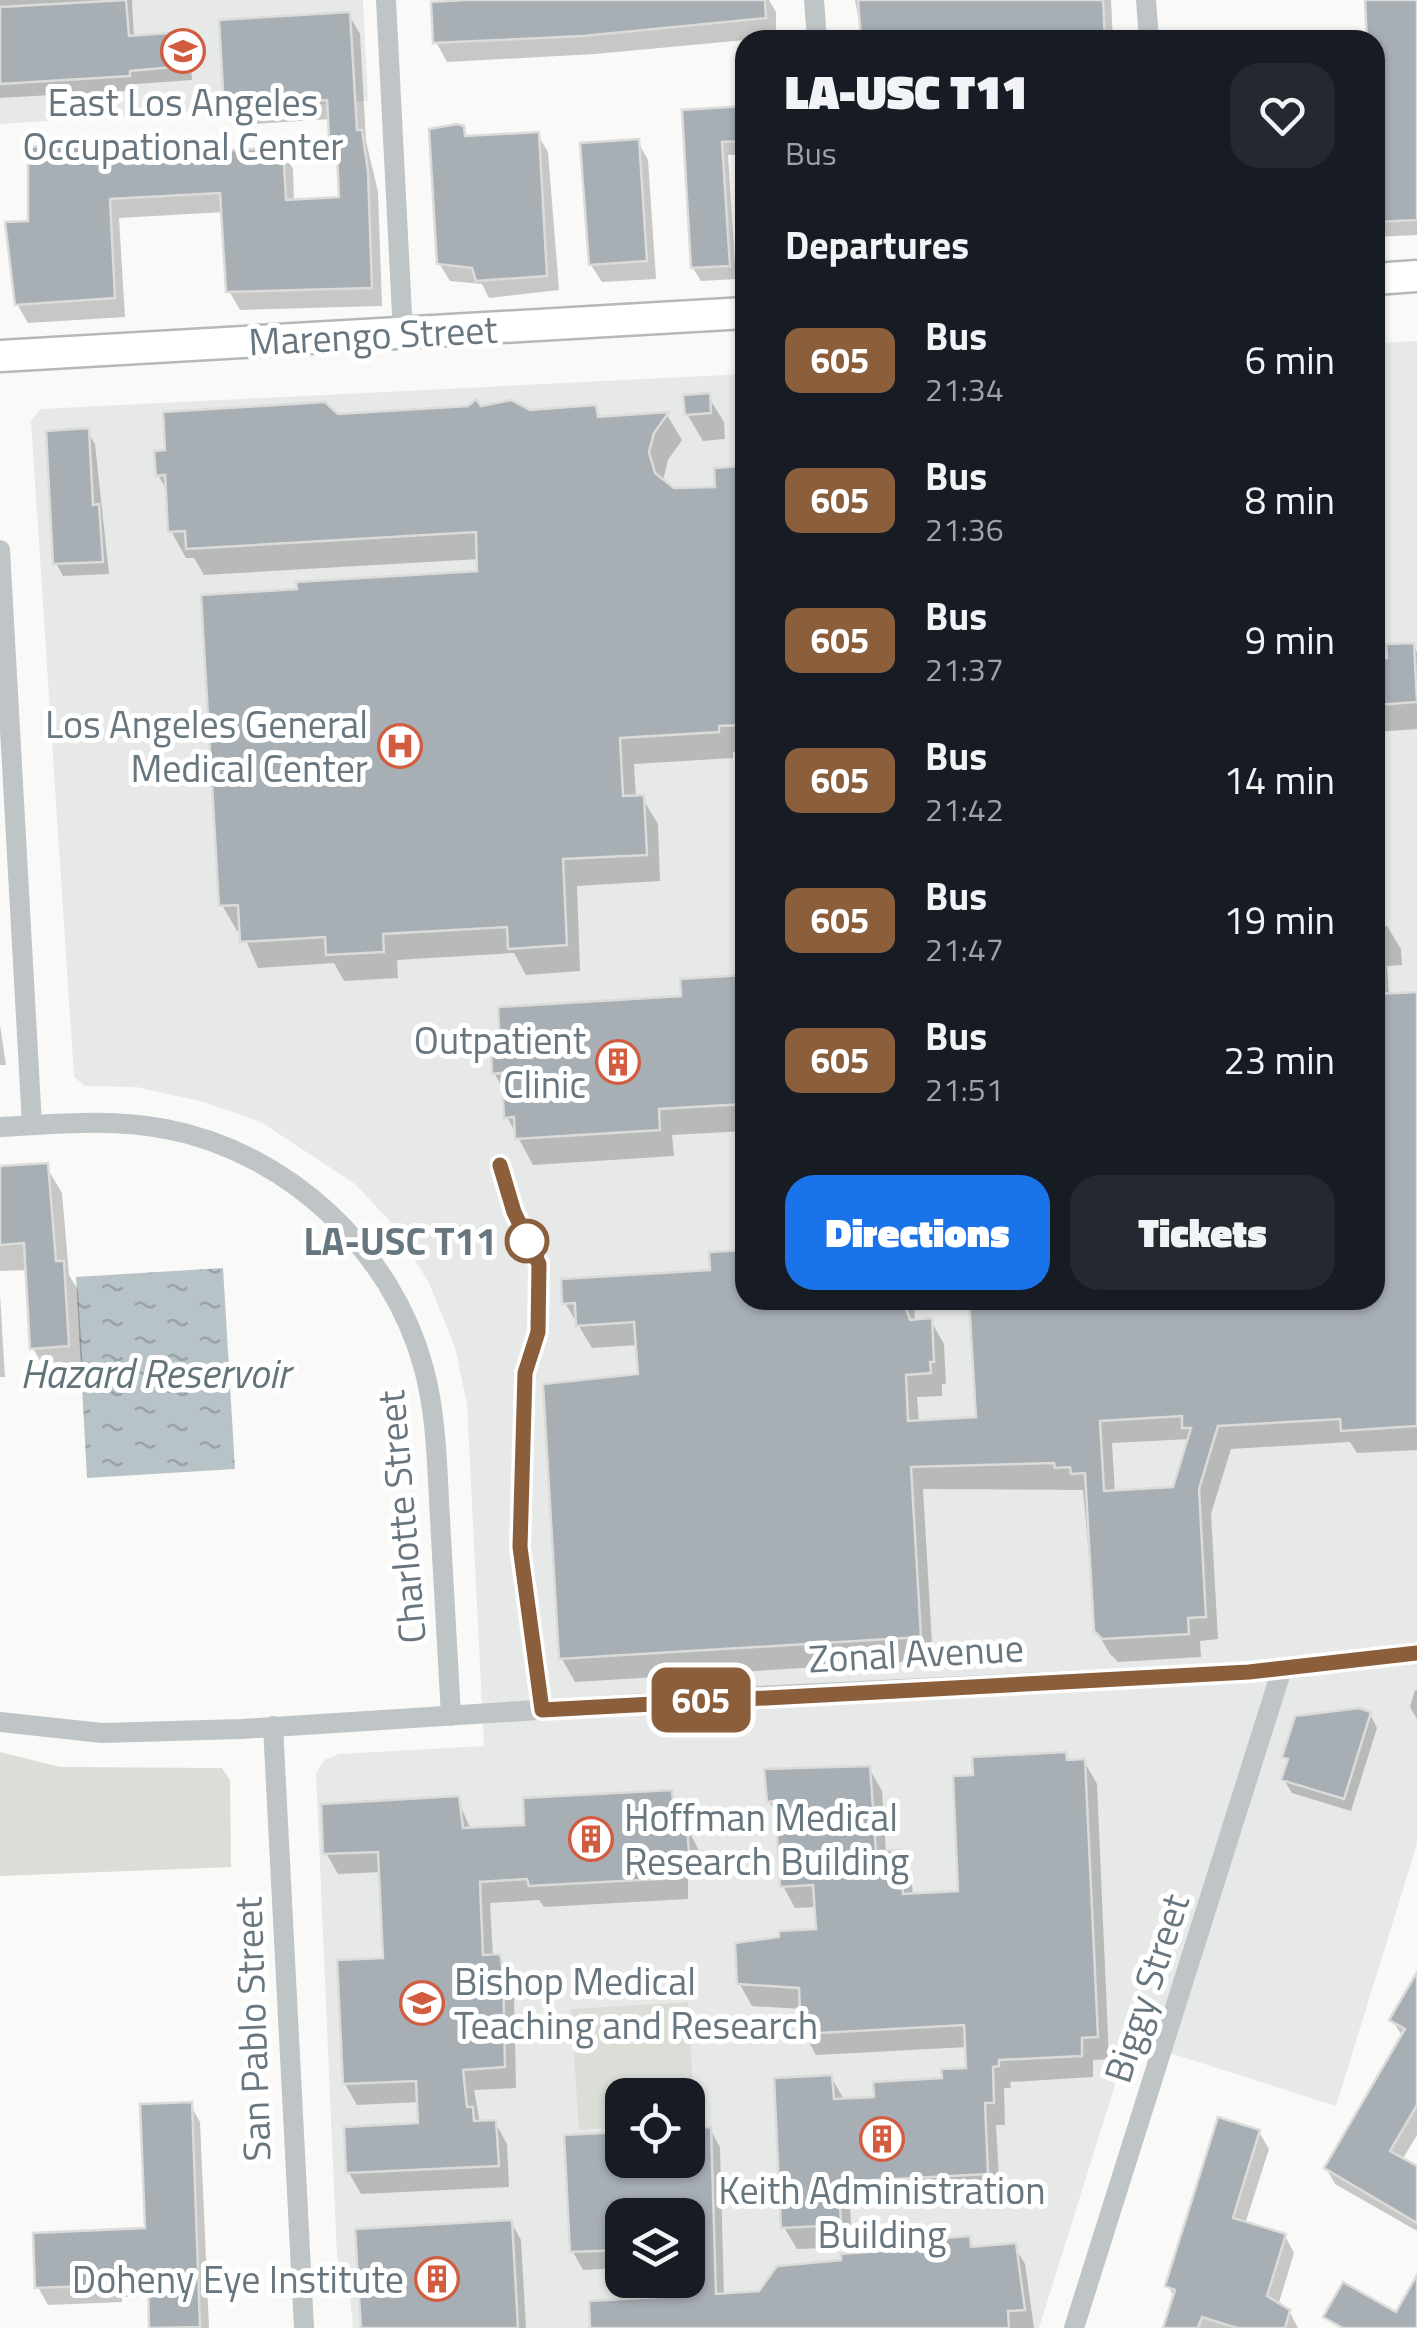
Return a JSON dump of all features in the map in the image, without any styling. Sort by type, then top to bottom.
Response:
[{"type":"main road","points":[[1385,278],[1417,276]]},
{"type":"main road","name":"Marengo Street","points":[[0,356],[735,314]]},
{"type":"street","points":[[386,0],[403,334]]},
{"type":"street","points":[[814,0],[816,30]]},
{"type":"street","points":[[1146,0],[1148,30]]},
{"type":"street","points":[[0,550],[32,1126]]},
{"type":"street","name":"Charlotte Street","points":[[0,1128],[118,1123],[164,1128],[245,1154],[323,1207],[376,1267],[413,1337],[430,1399],[451,1716]]},
{"type":"street","name":"Zonal Avenue","points":[[0,1722],[102,1733],[274,1726],[1282,1669],[1417,1652]]},
{"type":"street","name":"Biggy Street","points":[[1074,2328],[1282,1669]]},
{"type":"street","name":"San Pablo Street","points":[[274,1726],[298,2280],[304,2328]]},
{"type":"shaded area","name":"East Los Angeles Occupational Center","points":[[0,0],[363,0],[368,101],[0,124]]},
{"type":"shaded area","points":[[1417,341],[1417,1844],[1336,2106],[1129,2040],[1039,2328],[353,2328],[349,2286],[337,2257],[316,1773],[324,1760],[339,1754],[484,1746],[467,1404],[455,1347],[428,1281],[388,1219],[355,1184],[261,1122],[204,1102],[136,1087],[85,1086],[74,1077],[31,421],[41,409],[735,374],[735,1310],[1385,1310],[1385,343]]},
{"type":"shaded area","points":[[0,1752],[60,1767],[222,1768],[230,1780],[231,1867],[0,1876]]},
{"type":"shaded area","points":[[688,2002],[692,2078],[605,2078],[605,2128],[579,2130],[571,2009]]},
{"type":"water","name":"Hazard Reservoir","points":[[223,1268],[235,1469],[87,1478],[76,1277]]},
{"type":"building","points":[[126,0],[129,36],[183,32],[185,66],[130,71],[130,76],[0,84],[0,7]]},
{"type":"building","points":[[765,0],[766,18],[583,36],[433,43],[431,2]]},
{"type":"building","points":[[858,0],[1103,0],[1104,30],[860,30]]},
{"type":"building","points":[[1365,0],[1417,0],[1417,220],[1385,222],[1385,30],[1366,30]]},
{"type":"building","points":[[350,12],[357,130],[362,130],[368,171],[372,288],[226,292],[220,193],[110,199],[115,298],[15,305],[5,222],[28,221],[28,147],[136,141],[137,156],[283,147],[286,200],[339,197],[337,152],[330,153],[327,100],[224,107],[219,20]]},
{"type":"building","points":[[735,107],[735,141],[722,142],[730,266],[691,268],[682,110]]},
{"type":"building","points":[[464,126],[465,136],[539,132],[547,276],[476,281],[472,268],[437,264],[429,129]]},
{"type":"building","points":[[639,139],[647,261],[589,265],[580,143]]},
{"type":"building","points":[[710,393],[711,413],[685,415],[683,395]]},
{"type":"building","points":[[476,399],[481,406],[511,400],[530,410],[596,405],[598,417],[669,412],[654,433],[649,452],[655,473],[674,488],[715,487],[714,468],[735,467],[735,725],[719,726],[719,732],[620,738],[623,796],[644,795],[647,855],[563,859],[567,945],[508,949],[507,927],[383,934],[384,952],[326,955],[325,937],[240,942],[238,905],[219,906],[201,595],[297,589],[296,582],[477,571],[476,532],[186,549],[185,531],[168,532],[165,475],[156,476],[154,451],[165,450],[163,412],[325,402],[338,414],[468,406]]},
{"type":"building","points":[[89,428],[93,505],[99,504],[103,562],[53,564],[46,431]]},
{"type":"building","points":[[1414,643],[1417,702],[1385,704],[1386,644]]},
{"type":"building","name":"Outpatient Clinic","points":[[735,976],[735,1105],[659,1109],[660,1130],[515,1139],[514,1117],[504,1118],[502,1073],[492,1074],[491,1052],[500,1051],[498,1007],[681,996],[680,979]]},
{"type":"building","points":[[1417,992],[1417,1426],[1341,1431],[1340,1419],[1218,1426],[1199,1489],[1206,1617],[1188,1618],[1189,1634],[1102,1639],[1094,1631],[1085,1473],[1071,1474],[1070,1467],[1055,1468],[1054,1463],[911,1467],[921,1637],[559,1659],[543,1384],[638,1374],[634,1322],[576,1326],[575,1303],[562,1304],[561,1279],[710,1270],[709,1252],[735,1251],[735,1310],[906,1310],[910,1320],[932,1318],[931,1373],[906,1375],[908,1421],[976,1417],[970,1310],[1385,1310],[1385,994]],"holes":[[[1182,1416],[1182,1428],[1191,1428],[1173,1487],[1104,1491],[1100,1421]]]},
{"type":"building","points":[[48,1163],[56,1261],[64,1261],[69,1346],[30,1349],[24,1243],[0,1245],[0,1166]]},
{"type":"building","points":[[1359,1708],[1371,1712],[1344,1799],[1281,1780],[1288,1759],[1282,1757],[1295,1716]]},
{"type":"building","points":[[1066,1752],[1067,1760],[1085,1759],[1098,2037],[1082,2038],[1082,2056],[999,2060],[999,2066],[993,2067],[994,2103],[985,2103],[988,2174],[839,2182],[841,2225],[781,2228],[774,2078],[832,2075],[834,2099],[874,2097],[873,2082],[942,2078],[941,2069],[966,2068],[964,2025],[801,2034],[799,1988],[737,1984],[735,1943],[779,1937],[779,1931],[816,1929],[813,1885],[780,1887],[775,1801],[767,1802],[764,1769],[870,1766],[876,1851],[900,1850],[903,1894],[958,1891],[953,1776],[973,1775],[972,1757]]},
{"type":"building","points":[[672,1790],[675,1826],[687,1826],[689,1852],[677,1852],[677,1878],[529,1886],[527,1879],[480,1882],[483,1955],[500,1954],[503,1971],[505,2067],[463,2070],[467,2107],[473,2107],[474,2121],[496,2120],[499,2166],[346,2173],[344,2127],[418,2123],[416,2081],[343,2084],[337,1960],[383,1958],[378,1852],[323,1854],[321,1804],[459,1796],[463,1828],[524,1825],[523,1798]]},
{"type":"building","points":[[1417,1972],[1417,2105],[1390,2151],[1417,2166],[1417,2223],[1324,2168],[1405,2029],[1389,2020]]},
{"type":"building","points":[[192,2102],[200,2327],[149,2328],[148,2278],[113,2279],[113,2285],[35,2288],[33,2233],[145,2228],[140,2104]]},
{"type":"building","points":[[1218,2117],[1260,2130],[1233,2218],[1286,2234],[1267,2296],[1290,2310],[1285,2328],[1237,2328],[1202,2317],[1198,2328],[1163,2328],[1175,2290],[1165,2286]]},
{"type":"building","points":[[705,2127],[711,2127],[716,2294],[759,2291],[777,2266],[841,2260],[841,2254],[881,2251],[880,2243],[970,2236],[971,2247],[1016,2243],[1025,2310],[1008,2311],[1009,2328],[590,2328],[589,2301],[705,2298],[705,2198],[605,2198],[605,2251],[570,2252],[564,2135],[605,2133],[605,2178],[705,2178]]},
{"type":"building","name":"Doheny Eye Institute","points":[[512,2220],[518,2328],[361,2328],[355,2229]]},
{"type":"building","points":[[1417,2275],[1417,2328],[1343,2328],[1323,2317],[1343,2282],[1396,2312]]},
{"type":"bus line","name":"605","points":[[500,1165],[514,1212],[539,1264],[538,1332],[525,1373],[520,1547],[542,1710],[1249,1672],[1417,1653]]},
{"type":"place","name":"East Los Angeles Occupational Center","points":[[183,51]]},
{"type":"place","name":"Los Angeles General Medical Center","points":[[400,746]]},
{"type":"place","name":"Outpatient Clinic","points":[[618,1062]]},
{"type":"place","name":"LA-USC T11","points":[[527,1241]]},
{"type":"place","name":"Hoffman Medical Research Building","points":[[591,1839]]},
{"type":"place","name":"Bishop Medical Teaching and Research","points":[[422,2003]]},
{"type":"place","name":"Keith Administration Building","points":[[882,2139]]},
{"type":"place","name":"Doheny Eye Institute","points":[[437,2279]]}]
